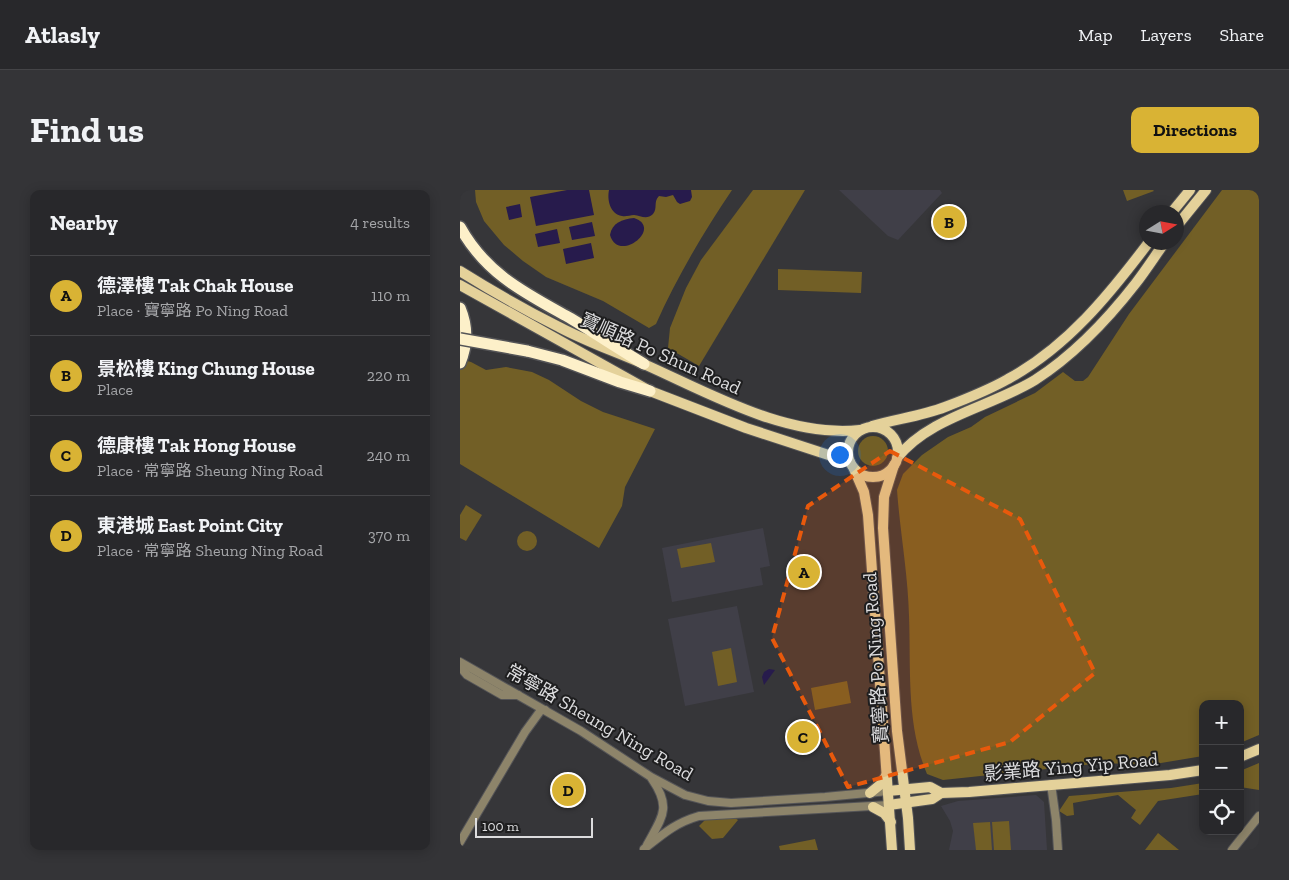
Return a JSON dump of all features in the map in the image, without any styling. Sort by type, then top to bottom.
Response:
[{"type":"highway","points":[[460,227],[470,244],[483,260],[511,284],[644,364]]},
{"type":"highway","points":[[460,308],[466,328],[460,363]]},
{"type":"highway","points":[[463,344],[527,351],[562,360],[650,391]]},
{"type":"main road","points":[[1178,205],[1190,190]]},
{"type":"main road","points":[[1184,218],[1206,190]]},
{"type":"main road","points":[[1143,250],[1090,316],[1070,335],[1029,367],[1007,380],[944,408],[860,430],[854,434],[848,447],[852,466],[861,474],[873,477],[886,473],[910,442],[926,431],[1015,392],[1056,365],[1100,325],[1136,283],[1159,250]]},
{"type":"main road","name":"寶順路 Po Shun Road","points":[[460,271],[560,328],[723,401],[758,414],[821,430],[843,432],[860,430]]},
{"type":"main road","name":"寶順路 Po Shun Road","points":[[460,285],[650,391],[852,466]]},
{"type":"main road","points":[[872,426],[882,428],[892,436],[897,449],[895,461]]},
{"type":"main road","name":"寶寧路 Po Ning Road","points":[[895,461],[884,497],[883,520],[897,722],[910,850]]},
{"type":"main road","name":"寶寧路 Po Ning Road","points":[[852,466],[864,492],[868,515],[892,850]]},
{"type":"main road","points":[[1244,755],[1259,749]]},
{"type":"main road","name":"影業路 Ying Yip Road","points":[[906,803],[932,799],[941,793],[1170,775],[1199,771]]},
{"type":"main road","points":[[870,793],[881,784],[886,774]]},
{"type":"main road","points":[[903,774],[909,782],[918,788]]},
{"type":"main road","name":"影業路 Ying Yip Road","points":[[905,789],[930,787],[941,793]]},
{"type":"main road","name":"常寧路 Sheung Ning Road","points":[[888,791],[905,789]]},
{"type":"main road","points":[[889,805],[906,803]]},
{"type":"main road","points":[[872,807],[884,813],[891,822]]},
{"type":"street","name":"常寧路 Sheung Ning Road","points":[[460,662],[545,710],[651,777],[685,794],[708,801],[731,803],[888,791]]},
{"type":"street","points":[[460,667],[466,675],[502,695],[518,695]]},
{"type":"street","points":[[460,842],[537,713],[545,710]]},
{"type":"street","points":[[644,850],[663,812],[660,791],[651,777]]},
{"type":"street","points":[[1051,784],[1058,850]]},
{"type":"street","points":[[644,850],[667,830],[683,821],[699,816],[889,805]]},
{"type":"street","points":[[1232,850],[1259,816]]},
{"type":"highlighted area","points":[[890,451],[1020,519],[1095,673],[1010,742],[848,787],[772,638],[808,506]]},
{"type":"shaded area","points":[[475,190],[732,190],[691,256],[656,324],[649,328],[603,301],[546,277],[523,261],[504,245],[484,221],[476,202]]},
{"type":"shaded area","points":[[567,190],[589,190],[594,215],[536,226],[530,197]]},
{"type":"shaded area","points":[[609,190],[691,190],[692,197],[690,201],[680,204],[673,195],[659,196],[651,216],[624,216],[618,215],[612,210],[608,198]]},
{"type":"shaded area","points":[[753,190],[805,190],[699,366],[668,348],[670,328],[686,288],[701,260]]},
{"type":"shaded area","points":[[839,190],[940,190],[942,193],[898,240],[888,236]]},
{"type":"shaded area","points":[[1123,190],[1153,190],[1154,191],[1127,201]]},
{"type":"shaded area","points":[[1222,190],[1259,190],[1259,735],[1244,741],[1244,700],[1199,700],[1199,757],[1149,765],[1104,763],[943,780],[927,774],[916,736],[911,696],[906,569],[897,490],[903,474],[922,455],[948,437],[1035,393],[1063,372],[1075,381],[1083,381],[1088,377],[1129,314],[1177,250],[1184,250],[1184,241]]},
{"type":"shaded area","points":[[520,204],[522,217],[509,220],[506,207]]},
{"type":"shaded area","points":[[634,218],[642,223],[644,229],[642,235],[629,245],[621,246],[615,243],[610,235],[613,227],[625,219]]},
{"type":"shaded area","points":[[592,222],[595,236],[572,240],[569,227]]},
{"type":"shaded area","points":[[557,229],[560,243],[538,247],[535,234]]},
{"type":"shaded area","points":[[591,243],[594,258],[566,264],[563,249]]},
{"type":"shaded area","points":[[778,269],[862,272],[861,293],[778,290]]},
{"type":"shaded area","points":[[460,359],[471,362],[486,370],[506,367],[532,372],[603,412],[655,429],[625,487],[622,506],[599,548],[460,464]]},
{"type":"shaded area","points":[[873,436],[884,440],[888,451],[884,462],[873,466],[862,462],[858,451],[862,440]]},
{"type":"shaded area","points":[[466,505],[482,515],[466,541],[460,538],[460,515]]},
{"type":"shaded area","points":[[763,528],[770,566],[760,568],[763,585],[672,602],[662,548]]},
{"type":"shaded area","points":[[523,531],[531,531],[537,537],[537,545],[531,551],[523,551],[517,545],[517,537]]},
{"type":"shaded area","points":[[711,543],[715,562],[681,568],[677,549]]},
{"type":"shaded area","points":[[737,606],[754,692],[685,706],[668,619]]},
{"type":"shaded area","points":[[731,648],[737,682],[718,686],[712,652]]},
{"type":"shaded area","points":[[769,669],[775,670],[764,685],[762,677],[764,672]]},
{"type":"shaded area","points":[[847,681],[851,703],[815,710],[811,688]]},
{"type":"shaded area","points":[[1259,763],[1259,790],[1244,788],[1244,769]]},
{"type":"shaded area","points":[[1199,784],[1199,795],[1158,801],[1140,825],[1131,818],[1136,810],[1118,795],[1073,803],[1074,815],[1067,816],[1059,811],[1069,796],[1171,788]]},
{"type":"shaded area","points":[[1036,795],[1044,802],[1047,850],[949,850],[953,831],[950,821],[941,806],[958,801]]},
{"type":"shaded area","points":[[732,816],[738,820],[723,838],[712,839],[699,826],[705,820]]},
{"type":"shaded area","points":[[1009,821],[1011,850],[994,850],[992,822]]},
{"type":"shaded area","points":[[990,822],[992,850],[976,850],[973,823]]},
{"type":"shaded area","points":[[1158,833],[1179,850],[1145,850]]},
{"type":"shaded area","points":[[815,839],[818,850],[780,850],[779,846]]},
{"type":"place","name":"景松樓 King Chung House","points":[[949,222]]},
{"type":"place","name":"德澤樓 Tak Chak House","points":[[804,572]]},
{"type":"place","name":"德康樓 Tak Hong House","points":[[803,737]]},
{"type":"place","name":"東港城 East Point City","points":[[568,790]]}]
